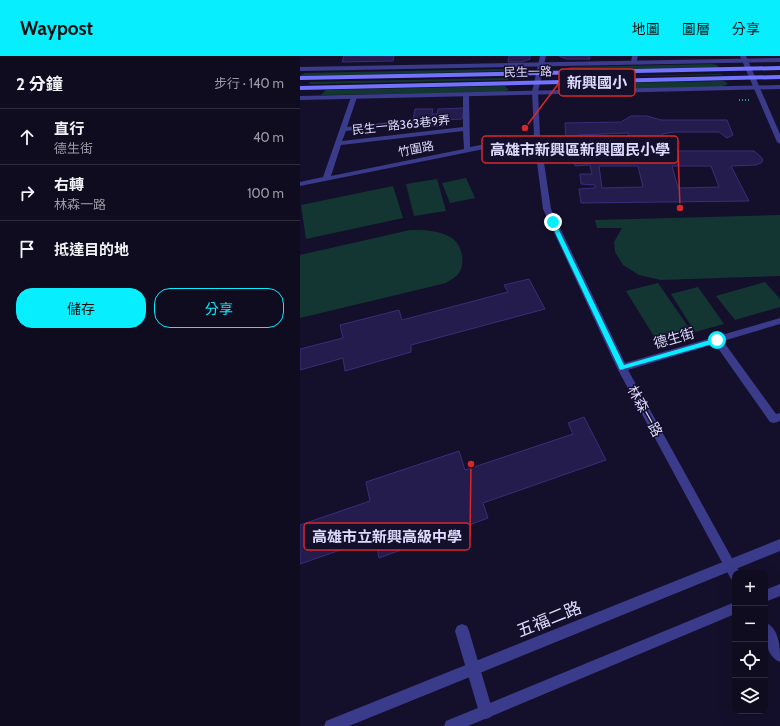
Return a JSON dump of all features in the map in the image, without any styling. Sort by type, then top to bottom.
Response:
[{"type":"main road","name":"民生一路","points":[[300,78],[780,68]]},
{"type":"main road","name":"民生一路","points":[[300,88],[536,88],[780,77]]},
{"type":"street","name":"林森一路","points":[[543,56],[536,88],[537,136],[548,209],[622,368],[732,570]]},
{"type":"street","points":[[634,56],[634,63]]},
{"type":"street","name":"民生一路","points":[[300,69],[634,63],[744,58],[780,60]]},
{"type":"street","points":[[744,58],[780,142]]},
{"type":"street","name":"民生一路","points":[[300,98],[466,94],[536,88],[780,87]]},
{"type":"street","points":[[466,94],[467,150]]},
{"type":"street","points":[[326,179],[354,97]]},
{"type":"street","points":[[343,129],[418,121]]},
{"type":"street","name":"民生一路363巷9弄","points":[[339,143],[466,129]]},
{"type":"street","name":"竹圍路","points":[[300,184],[537,136]]},
{"type":"street","name":"德生街","points":[[622,368],[780,321]]},
{"type":"street","points":[[717,340],[774,419],[780,417]]},
{"type":"street","name":"五福二路","points":[[331,726],[473,669],[732,570],[780,545]]},
{"type":"street","points":[[768,595],[780,590]]},
{"type":"street","points":[[451,726],[732,609]]},
{"type":"street","points":[[462,631],[486,712]]},
{"type":"street","points":[[768,634],[780,655]]},
{"type":"green space","points":[[717,65],[719,68],[568,71],[567,68],[571,67]]},
{"type":"green space","points":[[506,69],[511,71],[301,76],[305,73]]},
{"type":"green space","points":[[721,74],[722,75],[569,77]]},
{"type":"green space","points":[[508,78],[508,80],[309,84],[310,82]]},
{"type":"green space","points":[[724,81],[728,84],[721,87],[573,90],[569,89],[567,85],[570,84]]},
{"type":"green space","points":[[505,86],[509,90],[504,92],[321,95],[326,90]]},
{"type":"green space","points":[[466,178],[475,198],[450,203],[442,183]]},
{"type":"green space","points":[[437,179],[446,211],[414,216],[406,184]]},
{"type":"green space","points":[[393,186],[403,218],[306,239],[301,205]]},
{"type":"green space","points":[[780,215],[780,276],[661,280],[639,275],[623,265],[615,252],[614,242],[622,228],[597,228],[595,220]]},
{"type":"green space","points":[[410,230],[426,230],[436,232],[454,240],[460,248],[462,254],[462,264],[459,273],[446,283],[300,318],[300,255]]},
{"type":"green space","points":[[765,282],[780,299],[780,307],[735,320],[716,296]]},
{"type":"green space","points":[[658,283],[689,328],[655,338],[626,291]]},
{"type":"green space","points":[[698,287],[724,324],[695,332],[671,294]]},
{"type":"building","points":[[344,56],[394,56],[393,61],[342,62]]},
{"type":"building","points":[[509,56],[530,56],[530,59],[522,62],[508,62]]},
{"type":"building","points":[[559,56],[589,56],[590,59],[566,59]]},
{"type":"building","points":[[464,108],[462,119],[444,120],[443,126],[427,126],[428,119],[413,120],[415,109],[433,109],[432,114],[437,114],[438,109]]},
{"type":"building","points":[[631,116],[647,116],[661,120],[727,120],[733,135],[727,138],[719,132],[674,132],[662,134],[668,151],[754,151],[763,160],[761,163],[756,165],[731,166],[749,201],[581,203],[579,189],[595,188],[595,185],[581,184],[580,174],[592,174],[590,165],[575,166],[572,154],[633,153],[628,133],[578,135],[576,139],[570,140],[566,139],[565,123],[621,122]],"holes":[[[599,166],[638,166],[643,187],[602,188]],[[672,166],[711,166],[719,187],[678,188]]]},
{"type":"building","points":[[529,279],[545,309],[411,345],[411,352],[345,371],[343,358],[300,370],[300,349],[343,338],[340,325],[399,310],[402,320],[508,292],[504,285]]},
{"type":"building","points":[[584,417],[606,460],[483,503],[488,518],[379,558],[375,538],[300,564],[300,525],[370,501],[366,482],[459,451],[465,470],[573,434],[568,423]]},
{"type":"place","name":"新興國小","points":[[525,128]]},
{"type":"place","name":"高雄市新興區新興國民小學","points":[[680,208]]},
{"type":"place","name":"高雄市立新興高級中學","points":[[471,464]]},
{"type":"route","points":[[553,222],[563,246],[622,368],[717,340]]}]
